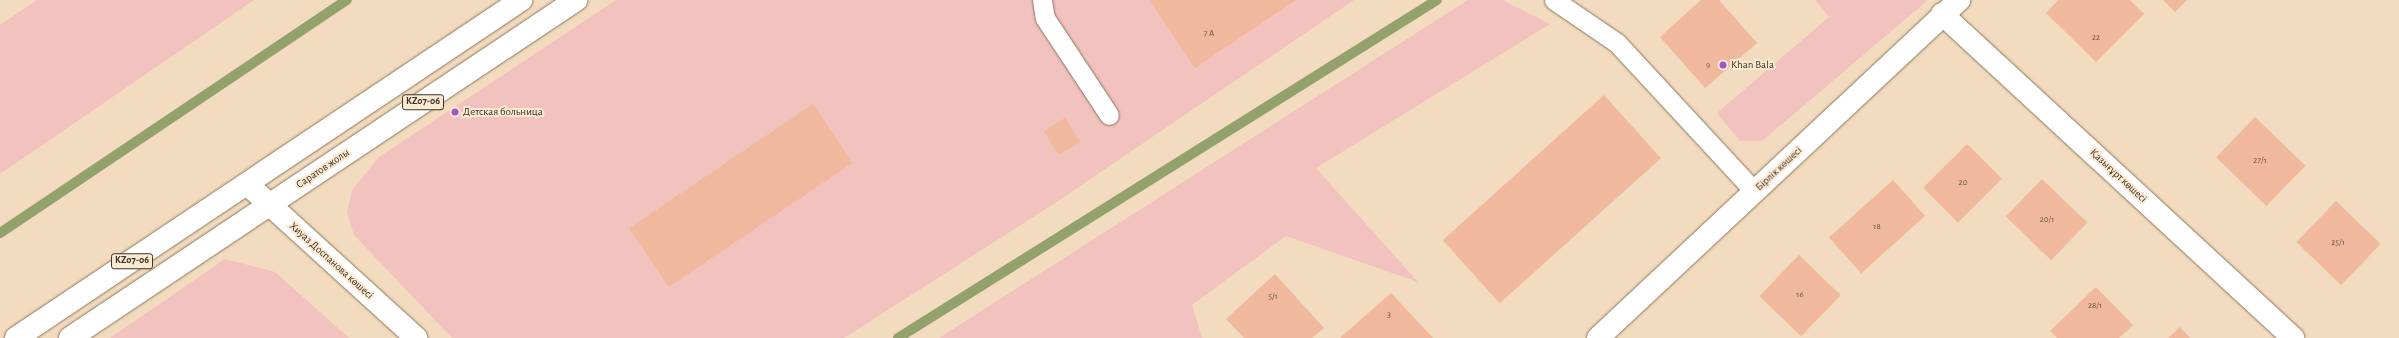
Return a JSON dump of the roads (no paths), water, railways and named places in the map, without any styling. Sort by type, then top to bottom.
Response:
[{"type":"main road","name":"KZ07-06","points":[[16,338],[521,0]]},
{"type":"main road","name":"Саратов жолы","points":[[70,338],[576,0]]},
{"type":"main road","name":"Бірлік көшесі","points":[[1598,338],[1755,192],[1942,14],[1959,0]]},
{"type":"main road","name":"Қазығұрт көшесі","points":[[1942,14],[2293,338]]},
{"type":"main road","name":"Хиуаз Доспанова көшесі","points":[[247,184],[416,338]]},
{"type":"lane","points":[[1042,0],[1045,18],[1110,115]]},
{"type":"lane","points":[[1554,0],[1617,43],[1755,192]]},
{"type":"waterway","points":[[0,233],[347,0]]},
{"type":"waterway","points":[[898,338],[1437,0]]},
{"type":"place","name":"Khan Bala","points":[[1723,65]]},
{"type":"place","name":"Детская больница","points":[[455,112]]}]
